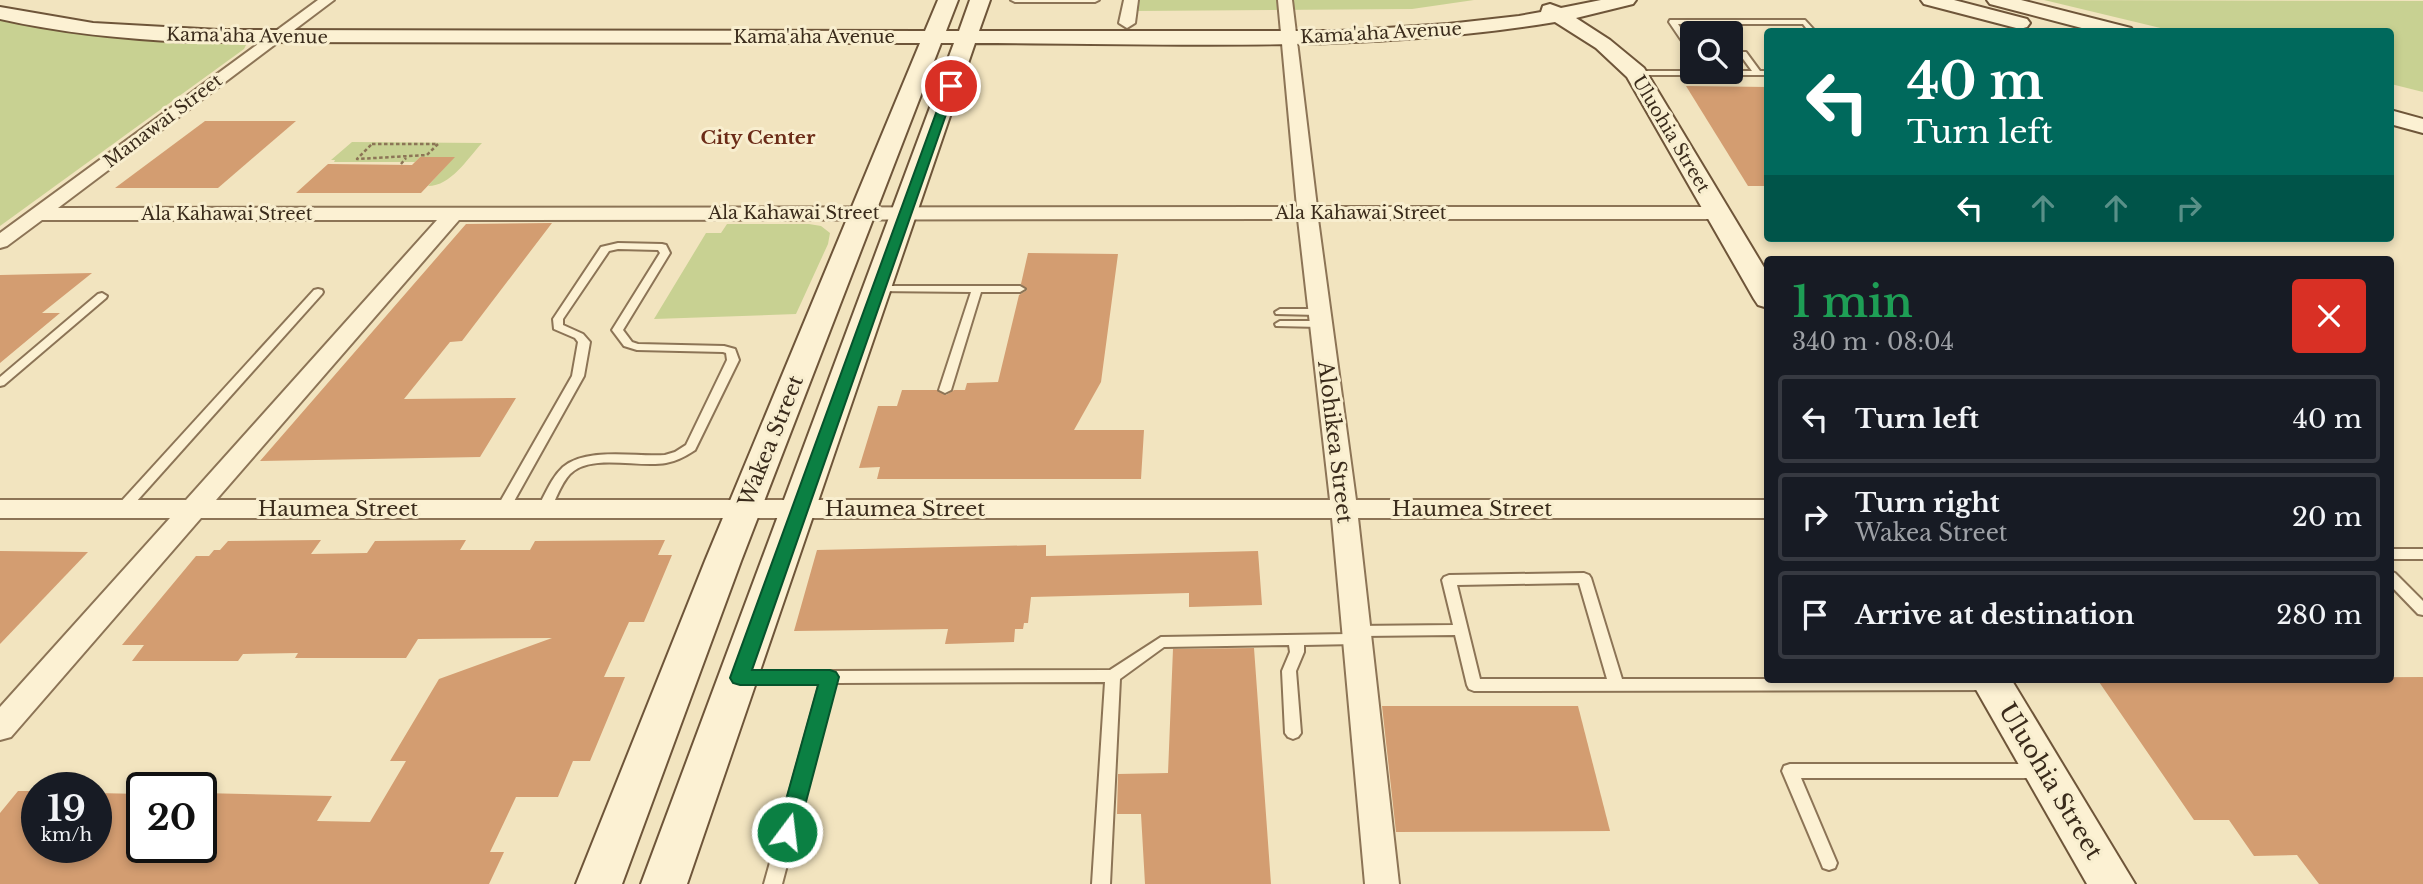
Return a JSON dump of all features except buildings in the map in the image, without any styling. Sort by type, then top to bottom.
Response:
[{"type":"street","name":"Kama'aha Avenue","points":[[32,0],[98,14],[157,20],[877,30]]},
{"type":"street","name":"Manawai Street","points":[[0,242],[327,0]]},
{"type":"street","points":[[877,30],[926,23],[948,0]]},
{"type":"street","points":[[960,60],[1030,30],[1006,10],[986,8],[981,0]]},
{"type":"street","points":[[664,884],[981,0]]},
{"type":"street","points":[[1127,23],[1131,0]]},
{"type":"street","name":"Alohikea Street","points":[[1285,0],[1319,318],[1344,509],[1382,884]]},
{"type":"street","name":"Kama'aha Avenue","points":[[0,13],[44,24],[110,32],[275,37],[877,30],[926,23],[970,30],[1434,32],[1551,7],[1626,0]]},
{"type":"street","points":[[1931,0],[2039,28]]},
{"type":"street","points":[[1997,0],[2108,28]]},
{"type":"street","name":"Uluohia Street","points":[[1551,7],[1603,44],[1636,73],[1764,292]]},
{"type":"street","name":"Wakea Street","points":[[599,884],[743,509],[924,60],[926,23]]},
{"type":"street","name":"Kama'aha Avenue","points":[[1030,30],[1127,23],[1287,30]]},
{"type":"street","points":[[877,30],[924,60]]},
{"type":"street","points":[[2394,99],[2423,106]]},
{"type":"street","points":[[2394,118],[2423,125]]},
{"type":"street","name":"Ala Kahawai Street","points":[[38,214],[1718,213]]},
{"type":"street","points":[[0,728],[453,214]]},
{"type":"street","name":"Haumea Street","points":[[0,509],[1764,509]]},
{"type":"street","name":"Uluohia Street","points":[[1993,683],[2112,884]]},
{"type":"lane","points":[[1006,10],[1095,0]]},
{"type":"lane","points":[[1680,22],[1673,22],[1680,32]]},
{"type":"lane","points":[[1743,22],[1805,22],[1810,28]]},
{"type":"lane","points":[[1743,54],[1762,74],[1763,87]]},
{"type":"lane","points":[[1636,73],[1762,74]]},
{"type":"lane","points":[[503,509],[578,376],[584,342],[579,336],[558,327],[558,319],[605,249],[618,246],[662,247],[665,253],[617,330],[620,337],[637,347],[724,348],[731,351],[733,360],[691,447],[685,453],[672,458],[592,461],[575,465],[564,474],[544,509]]},
{"type":"lane","points":[[879,289],[1020,289]]},
{"type":"lane","points":[[945,390],[977,289]]},
{"type":"lane","points":[[122,509],[318,292]]},
{"type":"lane","points":[[0,383],[102,296]]},
{"type":"lane","points":[[1280,318],[1319,318]]},
{"type":"lane","points":[[2394,554],[2423,554]]},
{"type":"lane","points":[[1616,685],[1584,578],[1449,580],[1474,685],[1616,685],[1804,683]]},
{"type":"lane","points":[[2394,580],[2423,610]]},
{"type":"lane","points":[[740,678],[1113,676],[1161,642],[1296,640],[1460,629]]},
{"type":"lane","points":[[1293,733],[1289,671],[1297,652],[1296,640]]},
{"type":"lane","points":[[1101,884],[1113,676]]},
{"type":"lane","points":[[773,884],[830,677]]},
{"type":"lane","points":[[1829,863],[1790,771],[2046,771]]},
{"type":"path","points":[[401,164],[414,155],[428,155],[438,144],[372,144],[357,159],[406,159]]},
{"type":"path","points":[[363,164],[369,159]]},
{"type":"green space","points":[[1135,0],[1474,0],[1412,9],[1135,11]]},
{"type":"green space","points":[[2044,0],[2423,1],[2423,92],[2394,85],[2394,28],[2161,28]]},
{"type":"green space","points":[[0,16],[245,40],[247,43],[244,49],[0,226]]},
{"type":"green space","points":[[352,142],[482,143],[451,177],[444,182],[428,186],[454,157],[420,157],[415,162],[331,160]]},
{"type":"green space","points":[[727,224],[809,224],[821,226],[830,233],[828,244],[796,314],[654,319],[706,233],[721,233]]},
{"type":"district","name":"City Center","points":[[758,137]]},
{"type":"route","points":[[787,832],[830,677],[740,678],[951,86]]}]
